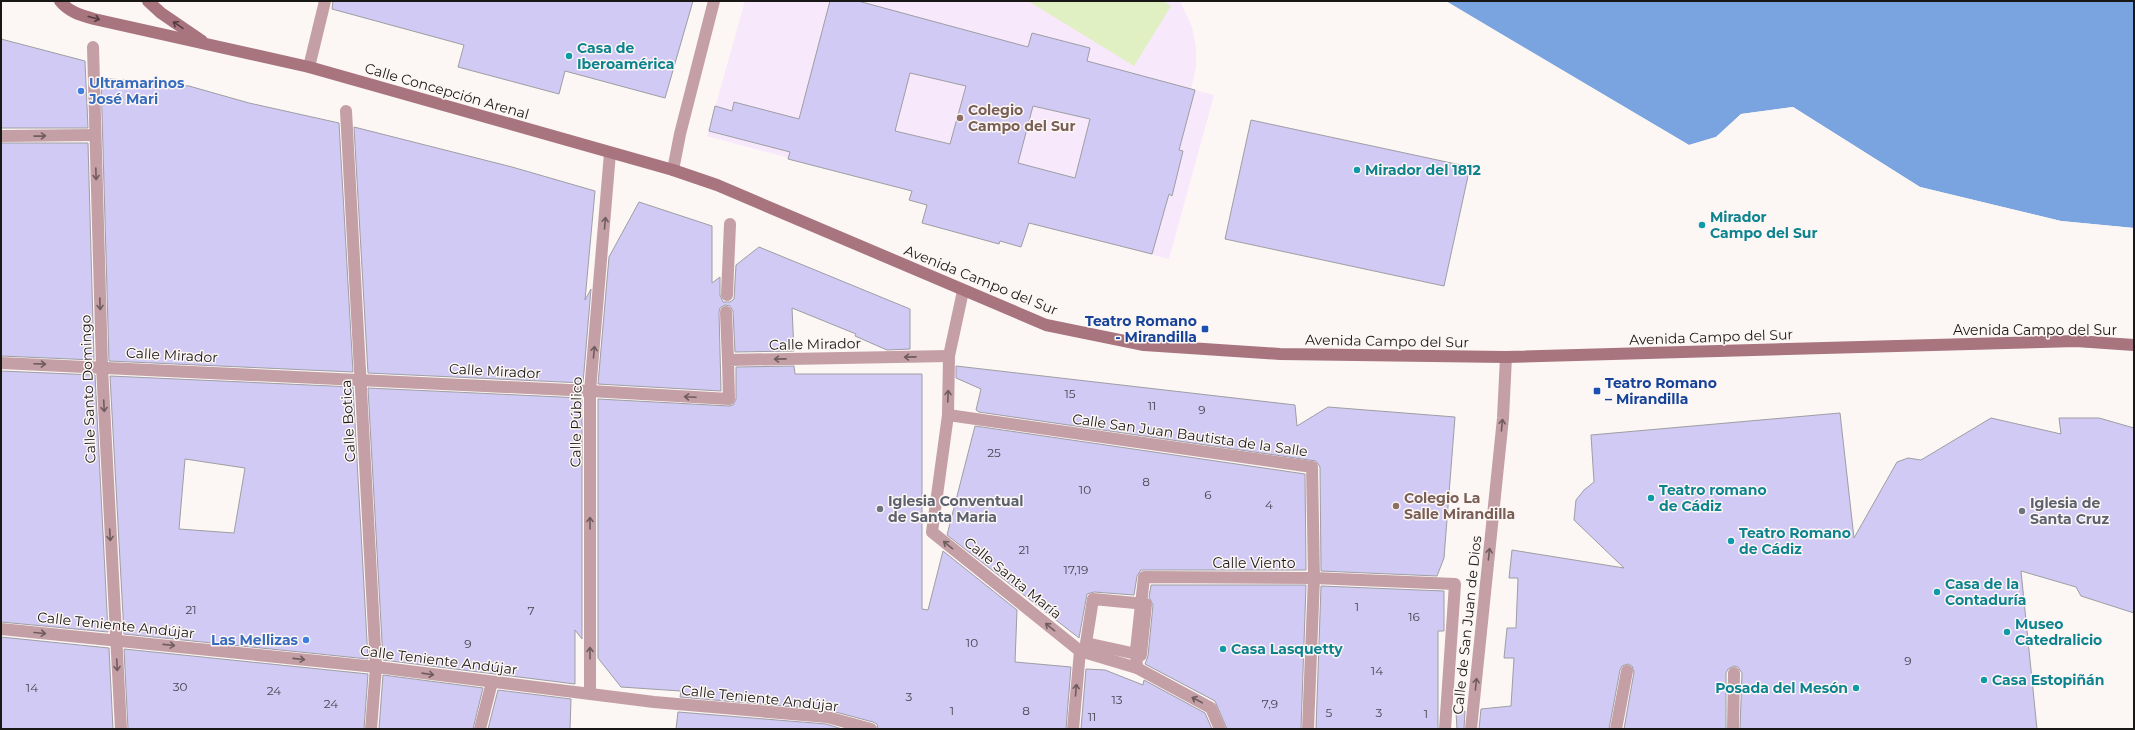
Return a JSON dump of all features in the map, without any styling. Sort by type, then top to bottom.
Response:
[{"type":"street","name":"Calle Concepción Arenal","points":[[60,1],[66,8],[94,19],[309,67],[673,170]]},
{"type":"street","name":"Calle Concepción Arenal","points":[[148,1],[161,13],[210,46]]},
{"type":"street","points":[[309,67],[325,1]]},
{"type":"street","points":[[673,170],[680,134],[714,1]]},
{"type":"street","name":"Calle Santo Domingo","points":[[93,47],[102,367],[121,729]]},
{"type":"street","name":"Calle Botica","points":[[346,111],[376,667],[371,729]]},
{"type":"street","points":[[1,136],[95,135]]},
{"type":"street","name":"Calle Público","points":[[590,692],[590,391],[610,153]]},
{"type":"street","name":"Avenida Campo del Sur","points":[[673,170],[716,185],[1046,325],[1144,345],[1280,354],[1506,357],[2076,342],[2134,345]]},
{"type":"street","points":[[727,295],[730,224]]},
{"type":"street","name":"Calle Santa María","points":[[964,291],[949,356],[948,415],[932,532],[1080,651],[1137,668],[1211,708],[1220,729]]},
{"type":"street","points":[[726,312],[728,360]]},
{"type":"street","name":"Calle Mirador","points":[[1,363],[729,399],[728,360],[949,356]]},
{"type":"street","name":"Calle de San Juan de Dios","points":[[1472,729],[1503,418],[1506,357]]},
{"type":"street","name":"Calle San Juan Bautista de la Salle","points":[[948,415],[1312,467],[1314,578],[1308,729]]},
{"type":"street","name":"Calle Viento","points":[[1142,604],[1144,577],[1314,578],[1455,584],[1445,729]]},
{"type":"street","points":[[1093,599],[1142,604],[1146,604],[1141,656],[1086,643],[1093,599]]},
{"type":"street","name":"Calle Teniente Andújar","points":[[1,629],[116,639],[376,667],[492,682],[590,692],[654,702],[827,717],[871,729]]},
{"type":"street","points":[[1073,729],[1080,651]]},
{"type":"street","points":[[1136,654],[1137,668]]},
{"type":"street","points":[[1616,729],[1627,671]]},
{"type":"street","points":[[1733,729],[1734,673]]},
{"type":"street","points":[[480,729],[492,682]]},
{"type":"shaded area","name":"Colegio Campo del Sur","points":[[745,1],[1180,1],[1192,27],[1196,49],[1196,67],[1191,89],[1214,95],[1169,259],[1029,223],[1021,247],[1001,241],[999,244],[922,223],[927,205],[909,200],[911,191],[707,136]]},
{"type":"green space","points":[[1028,1],[1163,1],[1171,6],[1134,66]]},
{"type":"water","points":[[1446,1],[2134,1],[2134,228],[2061,221],[1920,187],[1793,107],[1741,114],[1716,137],[1689,145]]},
{"type":"pier","points":[[1444,1],[1689,145],[1716,137],[1741,114],[1793,107],[1920,187],[2061,221],[2134,228],[2134,230],[2060,222],[1919,189],[1792,109],[1742,115],[1718,139],[1689,147]]},
{"type":"building","name":"Casa de Iberoamérica","points":[[333,1],[693,1],[665,98],[565,71],[559,94],[458,67],[464,45],[332,9]]},
{"type":"building","name":"Colegio Campo del Sur","points":[[830,1],[858,1],[1028,47],[1032,33],[1090,48],[1087,61],[1195,90],[1179,150],[1183,151],[1172,196],[1169,194],[1152,254],[1029,223],[1021,247],[1000,241],[999,244],[922,223],[927,205],[909,200],[912,191],[788,159],[790,152],[709,131],[715,106],[732,111],[734,102],[799,119]],"holes":[[[910,73],[966,86],[950,144],[895,131]],[[1033,106],[1090,119],[1075,178],[1018,163]]]},
{"type":"building","points":[[1,39],[85,61],[88,128],[1,128]]},
{"type":"building","points":[[101,78],[189,86],[249,103],[339,123],[353,372],[109,361]]},
{"type":"building","points":[[1251,120],[1470,167],[1444,286],[1225,239]]},
{"type":"building","points":[[354,127],[512,167],[595,191],[585,300],[591,289],[583,383],[368,373]]},
{"type":"building","points":[[1,143],[88,143],[94,360],[1,356]]},
{"type":"building","points":[[639,202],[712,226],[712,283],[720,277],[720,295],[723,302],[730,302],[734,299],[736,265],[759,247],[910,309],[910,349],[887,350],[855,336],[856,334],[792,308],[794,351],[735,352],[733,311],[730,306],[725,305],[720,308],[719,312],[721,391],[598,384],[609,257]]},
{"type":"building","points":[[794,366],[795,374],[922,374],[922,609],[928,610],[943,551],[1017,610],[1015,662],[1071,667],[1066,729],[878,729],[877,724],[873,722],[828,710],[680,697],[681,691],[621,687],[598,658],[598,399],[729,406],[733,405],[736,399],[736,367]]},
{"type":"building","points":[[956,366],[1295,405],[1297,426],[1328,407],[1455,417],[1444,558],[1437,576],[1321,571],[1320,467],[1316,461],[979,412],[976,410],[981,389],[956,378]]},
{"type":"building","points":[[1,371],[95,375],[108,632],[1,622]]},
{"type":"building","points":[[110,376],[353,387],[368,659],[124,634]],"holes":[[[185,459],[245,468],[234,533],[179,529]]]},
{"type":"building","points":[[368,388],[582,398],[582,639],[575,630],[575,684],[383,660]]},
{"type":"building","points":[[1840,413],[1854,538],[1897,462],[1908,458],[1921,460],[1991,418],[2061,434],[2059,418],[2099,418],[2134,428],[2134,613],[2081,596],[2076,587],[2021,571],[2037,729],[1740,729],[1742,673],[1738,667],[1734,666],[1728,669],[1726,673],[1726,729],[1624,729],[1634,672],[1632,666],[1628,664],[1622,666],[1620,670],[1609,729],[1479,729],[1481,709],[1511,706],[1514,658],[1504,658],[1507,628],[1516,628],[1518,578],[1509,578],[1512,550],[1624,568],[1574,520],[1576,500],[1584,490],[1594,482],[1591,435]]},
{"type":"building","points":[[975,426],[1305,474],[1306,570],[1141,570],[1137,576],[1134,595],[1094,592],[1087,594],[1079,638],[947,535]]},
{"type":"building","name":"Casa Lasquetty","points":[[1151,585],[1306,585],[1301,729],[1227,729],[1215,701],[1145,664],[1148,656],[1153,605],[1149,597]]},
{"type":"building","points":[[1321,586],[1444,591],[1444,631],[1438,631],[1438,729],[1316,729]]},
{"type":"building","points":[[1,637],[109,648],[113,729],[1,729]]},
{"type":"building","points":[[124,649],[368,674],[364,729],[128,729]]},
{"type":"building","points":[[1086,669],[1105,670],[1143,685],[1144,680],[1205,713],[1212,729],[1081,729]]},
{"type":"building","points":[[383,675],[483,688],[473,729],[379,729]]},
{"type":"building","points":[[498,690],[571,699],[570,729],[488,729]]},
{"type":"building","points":[[1465,711],[1464,729],[1457,729],[1456,712]]},
{"type":"building","points":[[678,712],[826,724],[842,729],[676,729]]},
{"type":"place","name":"Casa de Iberoamérica","points":[[569,56]]},
{"type":"place","name":"Ultramarinos José Mari","points":[[81,91]]},
{"type":"place","name":"Colegio Campo del Sur","points":[[960,118]]},
{"type":"place","name":"Mirador del 1812","points":[[1357,170]]},
{"type":"place","name":"Mirador Campo del Sur","points":[[1702,225]]},
{"type":"place","name":"Teatro Romano - Mirandilla","points":[[1205,329]]},
{"type":"place","name":"Teatro Romano – Mirandilla","points":[[1597,391]]},
{"type":"place","name":"Teatro romano de Cádiz","points":[[1651,498]]},
{"type":"place","name":"Colegio La Salle Mirandilla","points":[[1396,506]]},
{"type":"place","name":"Iglesia Conventual de Santa Maria","points":[[880,509]]},
{"type":"place","name":"Iglesia de Santa Cruz","points":[[2022,511]]},
{"type":"place","name":"Teatro Romano de Cádiz","points":[[1731,541]]},
{"type":"place","name":"Casa de la Contaduría","points":[[1937,592]]},
{"type":"place","name":"Museo Catedralicio","points":[[2007,632]]},
{"type":"place","name":"Las Mellizas","points":[[306,640]]},
{"type":"place","name":"Casa Lasquetty","points":[[1223,649]]},
{"type":"place","name":"Casa Estopiñán","points":[[1984,680]]},
{"type":"place","name":"Posada del Mesón","points":[[1856,688]]}]
